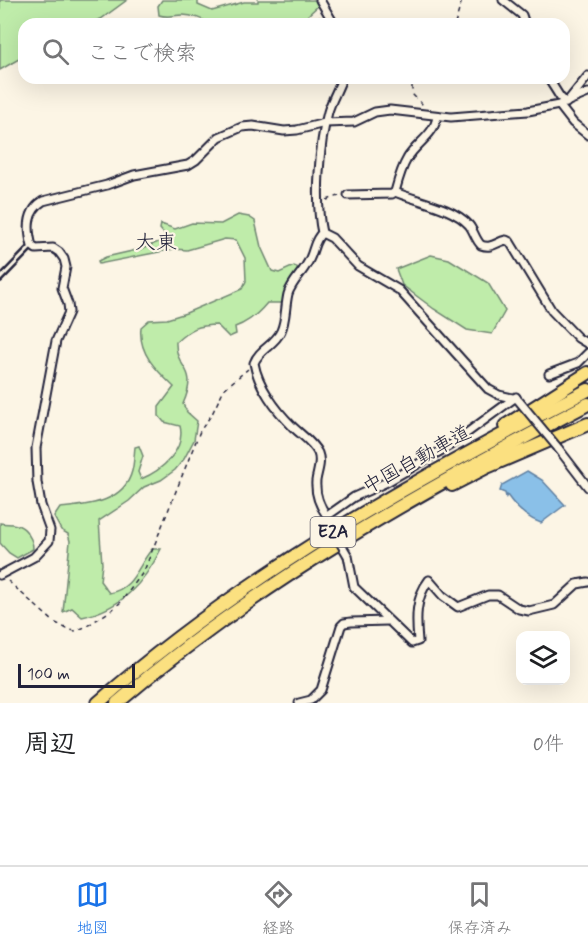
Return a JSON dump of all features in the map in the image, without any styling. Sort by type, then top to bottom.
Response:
[{"type":"highway","points":[[423,478],[588,373]]},
{"type":"highway","name":"中国自動車道","points":[[98,703],[164,648],[264,576],[423,478],[588,390]]},
{"type":"highway","name":"中国自動車道","points":[[117,703],[219,622],[315,557],[392,510],[588,404]]},
{"type":"highway","points":[[392,510],[419,503],[487,467],[588,424]]},
{"type":"street","points":[[320,0],[330,18]]},
{"type":"street","points":[[503,0],[523,18]]},
{"type":"street","points":[[563,104],[588,76]]},
{"type":"street","points":[[339,84],[325,123],[319,179],[322,233],[315,241],[310,258],[289,291],[280,335],[258,354],[254,365],[276,408],[319,455],[316,481],[317,499],[348,556],[354,587],[412,643],[418,641],[417,606],[429,580],[443,596],[458,607],[488,595],[498,595],[519,609],[529,611],[554,605],[577,584],[588,582]]},
{"type":"street","points":[[552,84],[573,123],[588,135]]},
{"type":"street","points":[[1,575],[34,557],[49,541],[50,530],[41,505],[37,482],[36,448],[56,341],[69,312],[62,288],[66,267],[64,259],[52,248],[36,249],[32,246],[29,219],[36,206],[43,201],[107,185],[135,175],[188,165],[219,137],[242,128],[254,126],[284,131],[325,123],[354,122],[380,111],[466,116],[528,111],[563,104],[588,93]]},
{"type":"street","points":[[395,192],[406,161],[420,141],[434,128],[437,116]]},
{"type":"street","points":[[348,195],[386,195],[395,192],[433,205],[464,220],[470,225],[481,245],[487,247],[495,246],[506,240],[510,242],[552,311],[578,338],[588,344]]},
{"type":"street","points":[[322,233],[333,238],[358,266],[399,290],[488,389],[499,395],[518,399],[588,487]]},
{"type":"street","points":[[549,374],[578,363],[588,353]]},
{"type":"street","points":[[327,519],[354,497],[387,482],[449,446],[518,399]]},
{"type":"street","points":[[299,703],[311,700],[321,690],[341,626],[344,623],[388,621]]},
{"type":"lane","points":[[0,279],[32,246]]},
{"type":"path","points":[[457,18],[462,0]]},
{"type":"path","points":[[413,84],[412,94],[425,107],[428,114]]},
{"type":"path","points":[[320,211],[330,198],[348,195]]},
{"type":"path","points":[[1,575],[54,622],[69,630],[76,631],[87,626],[112,610],[135,585],[144,571],[200,431],[225,389],[254,365]]},
{"type":"green space","points":[[0,0],[127,0],[102,18],[18,18],[18,60],[0,70]]},
{"type":"green space","points":[[162,0],[198,0],[198,5],[212,11],[244,2],[258,2],[258,0],[317,0],[318,6],[308,15],[308,18],[197,18],[183,15],[159,15],[158,6]]},
{"type":"green space","points":[[238,215],[255,221],[261,247],[272,271],[279,273],[294,266],[299,268],[290,283],[286,298],[281,303],[267,303],[245,323],[235,327],[236,334],[229,337],[217,325],[210,325],[195,329],[176,342],[179,358],[186,369],[189,382],[183,404],[187,412],[197,421],[194,440],[175,470],[161,480],[144,487],[129,501],[99,521],[102,564],[100,581],[109,593],[117,591],[130,582],[152,549],[161,549],[147,573],[120,601],[82,617],[72,608],[63,612],[70,541],[68,534],[61,530],[54,517],[60,508],[93,503],[113,496],[121,490],[128,482],[132,471],[135,447],[139,446],[143,456],[138,472],[141,479],[164,465],[176,451],[179,443],[180,426],[164,422],[159,416],[159,407],[174,387],[145,353],[141,327],[149,320],[167,319],[186,313],[242,289],[246,281],[245,258],[236,240],[225,239],[187,250],[174,249],[99,264],[98,261],[164,240],[166,236],[160,229],[161,224],[175,229],[192,223],[221,224]]},
{"type":"green space","points":[[431,255],[449,259],[488,283],[505,311],[492,334],[467,330],[402,285],[396,269]]},
{"type":"green space","points":[[0,523],[16,525],[25,530],[31,539],[33,549],[17,558],[9,553],[0,543]]},
{"type":"water","points":[[527,471],[542,480],[565,505],[541,523],[526,515],[507,495],[506,497],[505,493],[500,491],[502,485]]},
{"type":"district","name":"大東","points":[[156,243]]}]
